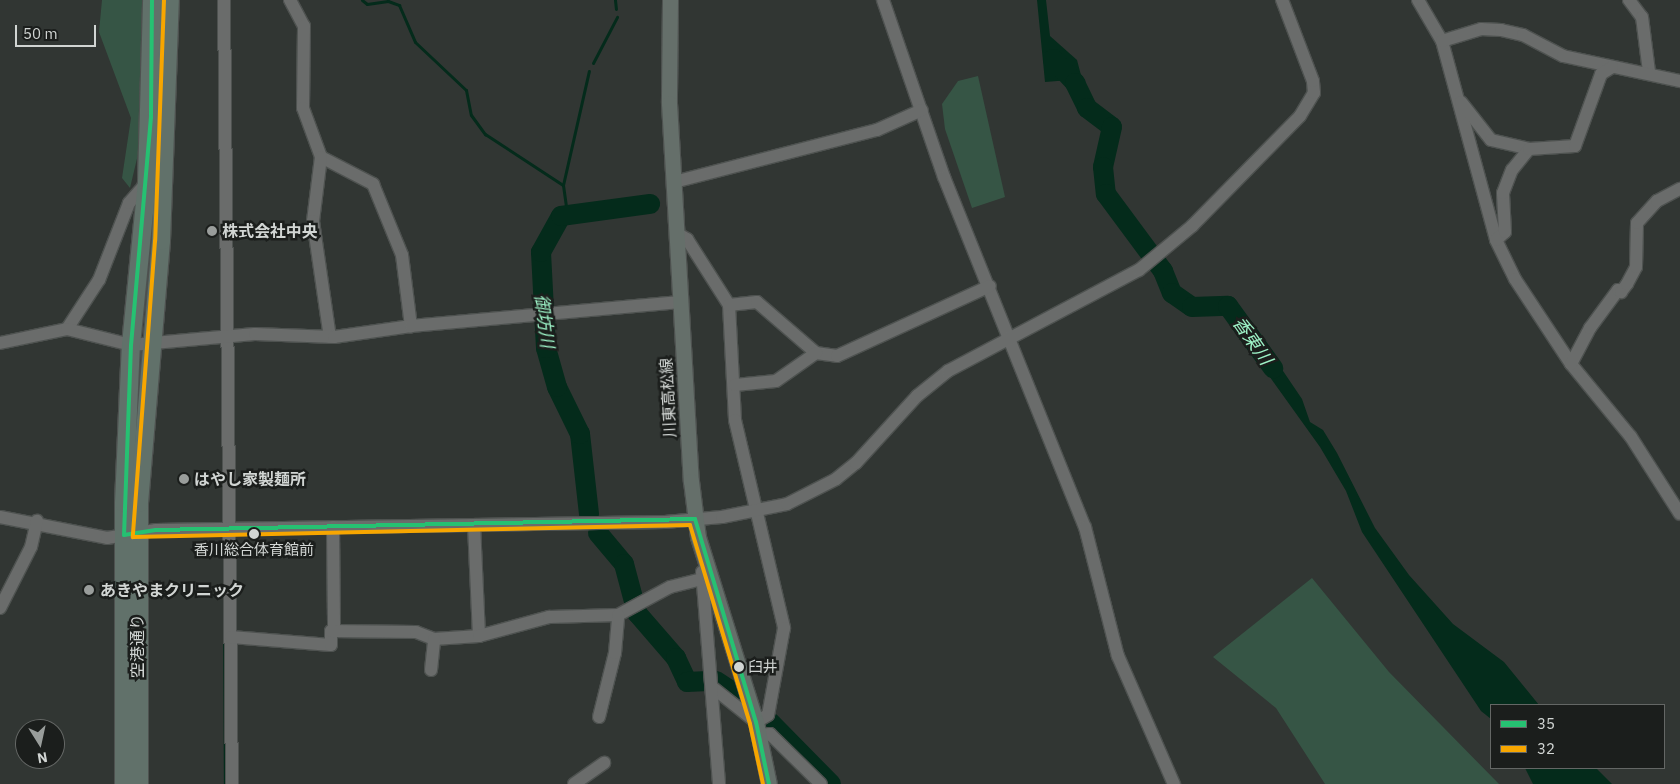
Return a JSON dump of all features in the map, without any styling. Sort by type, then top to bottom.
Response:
[{"type":"highway","name":"空港通り","points":[[124,784],[131,534],[131,345],[147,182],[152,0]]},
{"type":"highway","name":"空港通り","points":[[139,784],[131,534],[161,241],[170,0]]},
{"type":"main road","name":"川東高松線","points":[[670,0],[676,233],[695,519],[698,537],[757,729],[769,784]]},
{"type":"street","points":[[224,0],[232,784]]},
{"type":"street","points":[[290,0],[304,26],[303,108],[321,157],[314,221],[330,337]]},
{"type":"street","points":[[884,0],[922,110],[1085,528],[1118,656],[1174,784]]},
{"type":"street","points":[[0,517],[37,521],[107,538],[131,534],[229,529],[695,519],[756,512],[787,504],[836,480],[874,446],[917,396],[948,371],[1010,335],[1120,283],[1192,226],[1310,104],[1313,81],[1282,0]]},
{"type":"street","points":[[1418,0],[1442,41],[1496,240],[1515,279],[1571,364],[1631,437],[1680,514]]},
{"type":"street","points":[[1628,0],[1642,17],[1649,72]]},
{"type":"street","points":[[1442,41],[1481,29],[1501,30],[1523,35],[1563,56],[1612,67],[1649,72],[1680,81]]},
{"type":"street","points":[[1457,97],[1491,140],[1529,149],[1575,146],[1586,127],[1601,74],[1612,67]]},
{"type":"street","points":[[674,182],[877,130],[922,110]]},
{"type":"street","points":[[1496,240],[1505,232],[1506,183],[1529,149]]},
{"type":"street","points":[[321,157],[373,184],[402,255],[411,326]]},
{"type":"street","points":[[67,329],[99,280],[129,203],[147,182]]},
{"type":"street","points":[[1571,364],[1590,328],[1618,290],[1621,292],[1636,267],[1637,223],[1657,201],[1680,189]]},
{"type":"street","points":[[676,233],[687,239],[729,305],[735,420],[784,628],[768,715],[757,729]]},
{"type":"street","points":[[734,385],[776,380],[816,353],[850,354],[990,286]]},
{"type":"street","points":[[0,343],[67,329],[131,345],[228,336],[330,337],[411,326],[680,302]]},
{"type":"street","points":[[729,305],[756,302],[816,353]]},
{"type":"street","points":[[0,608],[31,548],[37,521]]},
{"type":"street","points":[[474,525],[479,636]]},
{"type":"street","points":[[231,637],[331,645],[334,631],[333,527]]},
{"type":"street","points":[[698,537],[719,784]]},
{"type":"street","points":[[334,631],[416,632],[434,639],[479,636],[549,617],[618,615],[670,587],[702,579]]},
{"type":"street","points":[[599,717],[615,653],[618,615]]},
{"type":"street","points":[[431,670],[434,639]]},
{"type":"street","points":[[712,687],[757,729],[770,734],[821,784]]},
{"type":"street","points":[[574,784],[604,763]]},
{"type":"shaded area","points":[[102,0],[146,0],[145,125],[130,188],[122,178],[131,118],[99,32]]},
{"type":"shaded area","points":[[1037,0],[1046,0],[1050,36],[1077,60],[1082,79],[1045,82]]},
{"type":"shaded area","points":[[978,76],[1005,197],[972,208],[945,129],[942,104],[958,81]]},
{"type":"shaded area","points":[[1262,340],[1302,399],[1310,422],[1323,430],[1337,453],[1375,528],[1409,575],[1453,624],[1504,662],[1538,704],[1490,704],[1490,718],[1481,711],[1362,532],[1346,491],[1320,447],[1262,366],[1255,351]]},
{"type":"shaded area","points":[[1312,578],[1389,672],[1499,784],[1325,784],[1276,708],[1213,657]]},
{"type":"shaded area","points":[[1526,769],[1597,769],[1612,784],[1533,784]]},
{"type":"waterway","points":[[362,0],[367,4],[388,1],[399,5],[415,42],[466,90],[471,115],[485,134],[563,185],[567,215]]},
{"type":"waterway","points":[[615,0],[616,9]]},
{"type":"waterway","points":[[593,63],[617,17]]},
{"type":"waterway","name":"香東川","points":[[1053,59],[1075,83],[1087,108],[1112,127],[1103,167],[1106,194],[1163,271],[1172,293],[1192,307],[1228,306],[1273,368]]},
{"type":"waterway","points":[[563,185],[589,71]]},
{"type":"waterway","name":"御坊川","points":[[589,514],[580,434],[557,387],[546,348],[541,252],[561,216],[650,204]]},
{"type":"waterway","name":"御坊川","points":[[598,533],[624,564],[637,613],[676,658],[687,682],[708,681]]},
{"type":"waterway","points":[[224,613],[225,784]]},
{"type":"waterway","name":"御坊川","points":[[716,681],[733,692]]},
{"type":"waterway","name":"御坊川","points":[[770,722],[831,784]]},
{"type":"transit line","name":"35","points":[[152,0],[151,117],[131,345],[124,535],[156,530],[695,519],[756,722],[769,784]]},
{"type":"transit line","name":"32","points":[[164,0],[155,241],[133,537],[690,525],[750,724],[763,784]]},
{"type":"place","name":"株式会社中央","points":[[212,231]]},
{"type":"place","name":"はやし家製麺所","points":[[184,479]]},
{"type":"place","name":"香川総合体育館前","points":[[254,534]]},
{"type":"place","name":"あきやまクリニック","points":[[89,590]]},
{"type":"place","name":"臼井","points":[[739,667]]}]
